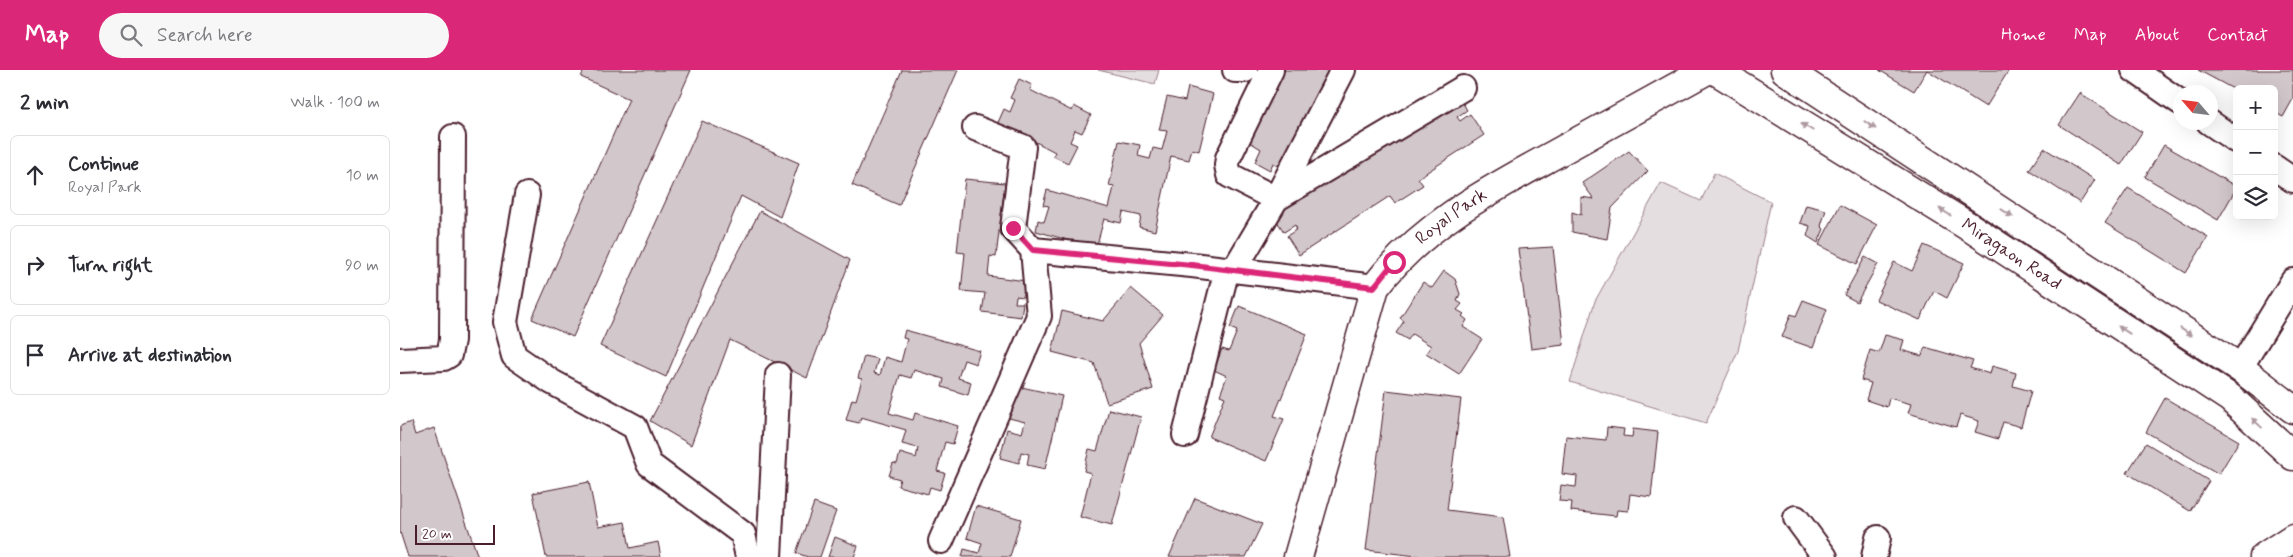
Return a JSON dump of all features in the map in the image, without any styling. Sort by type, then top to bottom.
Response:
[{"type":"main road","name":"Royal Park","points":[[1298,557],[1374,287],[1394,262],[1434,227],[1483,194],[1708,70]]},
{"type":"main road","name":"Miragaon Road","points":[[1715,70],[1971,228],[2230,398],[2293,456]]},
{"type":"main road","name":"Miragaon Road","points":[[1785,70],[2240,368],[2293,409]]},
{"type":"main road","points":[[2264,557],[2293,538]]},
{"type":"street","points":[[1235,70],[1245,70]]},
{"type":"street","points":[[1271,70],[1226,165],[1229,175],[1276,200]]},
{"type":"street","points":[[1185,435],[1231,270],[1276,200],[1343,70]]},
{"type":"street","points":[[2134,70],[2173,97]]},
{"type":"street","points":[[1276,200],[1463,88]]},
{"type":"street","points":[[941,541],[1039,316],[1033,250],[1013,228],[1024,146],[976,128]]},
{"type":"street","points":[[2218,128],[2233,139]]},
{"type":"street","points":[[400,360],[444,358],[449,355],[452,340],[453,137]]},
{"type":"street","points":[[2278,171],[2293,180]]},
{"type":"street","points":[[527,195],[505,322],[514,356],[552,382],[635,427],[649,464],[743,534],[748,557]]},
{"type":"street","points":[[1033,250],[1374,287]]},
{"type":"street","points":[[2240,368],[2293,281]]},
{"type":"street","points":[[769,557],[778,375]]},
{"type":"street","points":[[1796,518],[1825,557]]},
{"type":"shaded area","points":[[1098,70],[1159,70],[1155,84]]},
{"type":"shaded area","points":[[1714,173],[1771,202],[1738,351],[1706,423],[1570,382],[1595,301],[1661,183],[1701,201]]},
{"type":"building","points":[[584,70],[691,70],[573,337],[532,319],[629,99],[581,77]]},
{"type":"building","points":[[902,70],[958,70],[899,205],[852,185]]},
{"type":"building","points":[[1284,70],[1337,70],[1286,170],[1273,163],[1270,170],[1255,162],[1261,149],[1248,141]]},
{"type":"building","points":[[1879,70],[1927,70],[1914,91]]},
{"type":"building","points":[[1927,70],[2009,70],[1986,107]]},
{"type":"building","points":[[2198,70],[2293,70],[2293,99],[2283,117],[2278,114],[2278,85],[2233,85],[2233,89]]},
{"type":"building","points":[[1019,79],[1032,85],[1030,90],[1072,111],[1074,106],[1091,115],[1082,133],[1075,130],[1070,142],[1077,145],[1068,163],[1053,156],[1055,152],[1013,130],[996,127],[1004,109],[1010,112],[1015,100],[1010,98]]},
{"type":"building","points":[[1188,87],[1213,94],[1199,151],[1192,149],[1189,160],[1171,156],[1155,231],[1139,227],[1141,216],[1123,212],[1121,223],[1104,219],[1096,248],[1036,231],[1038,220],[1044,222],[1049,206],[1043,205],[1047,190],[1109,208],[1114,187],[1109,186],[1119,141],[1140,145],[1138,156],[1150,159],[1153,148],[1162,150],[1167,131],[1159,130],[1167,97],[1185,101]]},
{"type":"building","points":[[2080,93],[2142,132],[2121,165],[2059,125]]},
{"type":"building","points":[[1458,95],[1467,110],[1457,117],[1460,121],[1470,114],[1484,135],[1418,178],[1423,185],[1395,203],[1390,196],[1299,255],[1287,236],[1297,229],[1295,225],[1284,232],[1273,215]]},
{"type":"building","points":[[702,121],[799,163],[780,217],[741,196],[666,377],[600,346]]},
{"type":"building","points":[[2164,145],[2233,185],[2233,194],[2218,220],[2145,177]]},
{"type":"building","points":[[2044,148],[2095,180],[2080,203],[2029,170]]},
{"type":"building","points":[[1629,151],[1648,171],[1612,208],[1607,239],[1572,232],[1572,212],[1581,215],[1581,197],[1594,199],[1582,183]]},
{"type":"building","points":[[965,179],[1005,183],[996,257],[990,256],[988,276],[1026,281],[1023,297],[1016,296],[1015,303],[1023,303],[1021,317],[982,312],[985,293],[961,291],[965,253],[957,252]]},
{"type":"building","points":[[2128,188],[2208,237],[2186,273],[2105,223]]},
{"type":"building","points":[[1806,205],[1826,210],[1821,226],[1824,229],[1818,243],[1807,236],[1810,226],[1800,223]]},
{"type":"building","points":[[1840,205],[1877,225],[1857,264],[1819,245]]},
{"type":"building","points":[[760,211],[850,260],[807,378],[730,340],[691,445],[650,421]]},
{"type":"building","points":[[1924,245],[1964,263],[1947,298],[1934,291],[1920,320],[1876,300],[1894,262],[1912,271]]},
{"type":"building","points":[[1553,247],[1564,345],[1531,349],[1518,249]]},
{"type":"building","points":[[1865,257],[1878,264],[1857,302],[1844,295]]},
{"type":"building","points":[[1444,271],[1455,279],[1460,294],[1457,301],[1462,304],[1457,310],[1464,314],[1462,316],[1467,320],[1463,327],[1482,339],[1459,374],[1426,353],[1431,346],[1412,334],[1408,340],[1396,333],[1404,321],[1400,318],[1423,282],[1432,288]]},
{"type":"building","points":[[1131,288],[1163,315],[1139,343],[1153,389],[1107,403],[1094,363],[1052,352],[1062,311],[1103,321]]},
{"type":"building","points":[[1803,300],[1827,309],[1813,348],[1782,337],[1791,314],[1796,316]]},
{"type":"building","points":[[1239,306],[1307,334],[1274,416],[1284,419],[1266,461],[1209,437],[1225,397],[1220,395],[1227,376],[1214,370],[1222,349],[1229,351],[1237,331],[1230,328]]},
{"type":"building","points":[[905,330],[980,351],[976,364],[964,360],[958,378],[971,382],[968,395],[942,387],[944,379],[914,370],[911,378],[900,375],[889,413],[913,420],[915,413],[958,426],[953,444],[945,442],[937,471],[945,473],[940,490],[930,487],[928,494],[898,486],[900,479],[889,476],[893,463],[897,464],[900,453],[916,458],[918,448],[902,444],[906,430],[861,417],[859,423],[846,420],[852,399],[856,400],[862,379],[858,378],[864,356],[878,359],[874,373],[880,375],[885,357],[901,362],[907,339],[903,338]]},
{"type":"building","points":[[1885,335],[1904,340],[1901,350],[1922,356],[1925,347],[1973,361],[1970,368],[1990,374],[1992,366],[2016,373],[2013,386],[2031,391],[2021,427],[2003,422],[1998,439],[1975,432],[1979,421],[1960,415],[1956,427],[1908,413],[1911,404],[1889,398],[1887,407],[1866,400],[1871,383],[1861,380],[1870,350],[1879,353]]},
{"type":"building","points":[[1017,386],[1062,396],[1045,469],[1027,465],[1029,454],[1021,452],[1019,463],[1000,458],[1007,429],[1022,433],[1025,422],[1009,418]]},
{"type":"building","points":[[1386,390],[1461,399],[1447,510],[1503,517],[1510,557],[1425,557],[1366,550]]},
{"type":"building","points":[[2165,398],[2239,441],[2219,474],[2146,432]]},
{"type":"building","points":[[1109,409],[1141,417],[1112,525],[1080,517],[1091,473],[1084,471],[1089,449],[1097,451]]},
{"type":"building","points":[[411,422],[415,435],[434,428],[478,557],[408,557],[400,532],[400,426]]},
{"type":"building","points":[[1607,427],[1624,429],[1623,436],[1632,437],[1633,429],[1658,432],[1651,497],[1630,494],[1628,511],[1617,510],[1616,516],[1571,511],[1572,502],[1559,501],[1561,485],[1576,487],[1577,476],[1562,474],[1566,436],[1606,440]]},
{"type":"building","points":[[2146,443],[2209,481],[2190,511],[2127,473]]},
{"type":"building","points":[[589,482],[598,527],[625,522],[630,548],[658,542],[661,557],[546,557],[533,493]]},
{"type":"building","points":[[1195,498],[1262,524],[1246,557],[1169,557]]},
{"type":"building","points":[[814,503],[836,511],[820,557],[808,557],[796,553]]},
{"type":"building","points":[[976,506],[1021,519],[1010,557],[962,557],[964,549],[979,553],[982,543],[967,538]]},
{"type":"building","points":[[835,537],[858,546],[854,557],[828,557]]},
{"type":"route","points":[[1013,228],[1033,250],[1192,265],[1374,287],[1394,262]]}]
